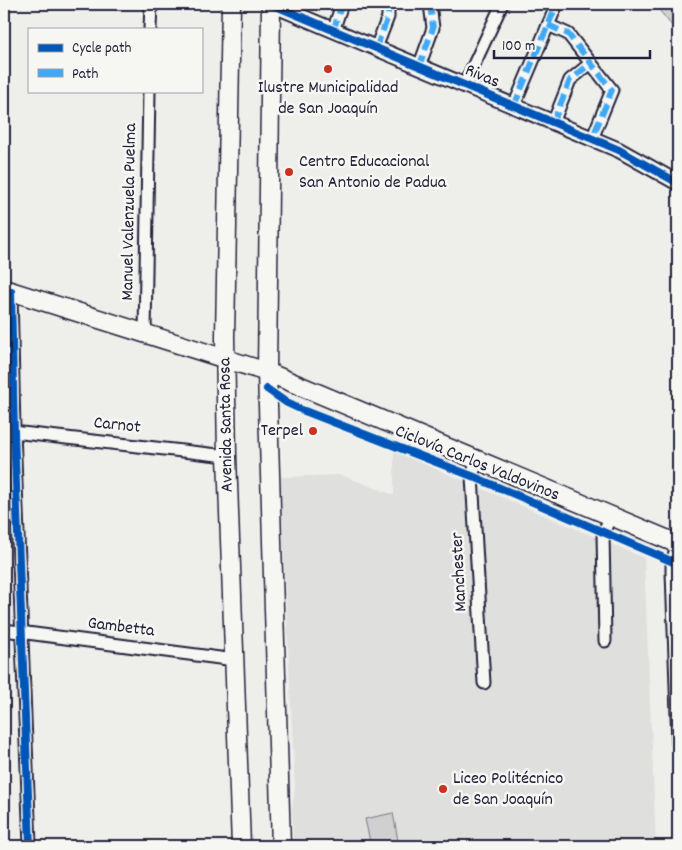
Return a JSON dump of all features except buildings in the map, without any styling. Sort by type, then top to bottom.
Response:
[{"type":"main road","name":"Avenida Santa Rosa","points":[[231,4],[226,359],[227,456],[241,846]]},
{"type":"main road","points":[[271,4],[267,220],[267,372],[281,846]]},
{"type":"main road","points":[[7,290],[267,372],[678,544]]},
{"type":"street","points":[[150,28],[151,4]]},
{"type":"street","name":"Rivas","points":[[271,4],[619,150],[678,183]]},
{"type":"street","points":[[334,31],[342,4]]},
{"type":"street","points":[[376,48],[388,17],[388,4]]},
{"type":"street","points":[[419,67],[432,28],[430,4]]},
{"type":"street","points":[[464,86],[500,4]]},
{"type":"street","points":[[514,106],[557,4]]},
{"type":"street","points":[[548,25],[568,34],[612,90],[592,139]]},
{"type":"street","points":[[553,123],[570,80],[591,63]]},
{"type":"street","name":"Manuel Valenzuela Puelma","points":[[145,333],[149,92]]},
{"type":"street","points":[[7,290],[9,431],[22,632],[30,846]]},
{"type":"street","name":"Carnot","points":[[9,431],[227,456]]},
{"type":"street","name":"Manchester","points":[[477,460],[472,476],[484,683]]},
{"type":"street","points":[[605,641],[603,533],[611,516]]},
{"type":"street","points":[[678,544],[672,561],[678,744]]},
{"type":"street","name":"Gambetta","points":[[4,630],[235,660]]},
{"type":"shaded area","points":[[654,4],[678,4],[678,33]]},
{"type":"shaded area","points":[[394,451],[644,558],[656,846],[293,846],[292,809],[295,789],[280,477],[341,475],[394,495]]},
{"type":"shaded area","points":[[393,813],[399,846],[371,846],[365,819]]},
{"type":"marked path","points":[[333,31],[342,4]]},
{"type":"marked path","points":[[376,48],[388,17],[388,4]]},
{"type":"marked path","points":[[419,67],[433,28],[430,4]]},
{"type":"marked path","points":[[496,4],[501,6]]},
{"type":"marked path","points":[[514,106],[557,4]]},
{"type":"marked path","points":[[548,25],[568,34],[612,90],[592,139]]},
{"type":"marked path","points":[[553,123],[570,80],[591,63]]},
{"type":"cycle path","points":[[271,4],[619,150],[678,183]]},
{"type":"cycle path","points":[[11,291],[14,432],[30,846]]},
{"type":"cycle path","name":"Ciclovía Carlos Valdovinos","points":[[267,389],[287,403],[302,410],[472,476],[678,564]]},
{"type":"place","name":"Ilustre Municipalidad de San Joaquín","points":[[328,69]]},
{"type":"place","name":"Centro Educacional San Antonio de Padua","points":[[289,172]]},
{"type":"place","name":"Terpel","points":[[313,431]]},
{"type":"place","name":"Liceo Politécnico de San Joaquín","points":[[443,789]]}]
